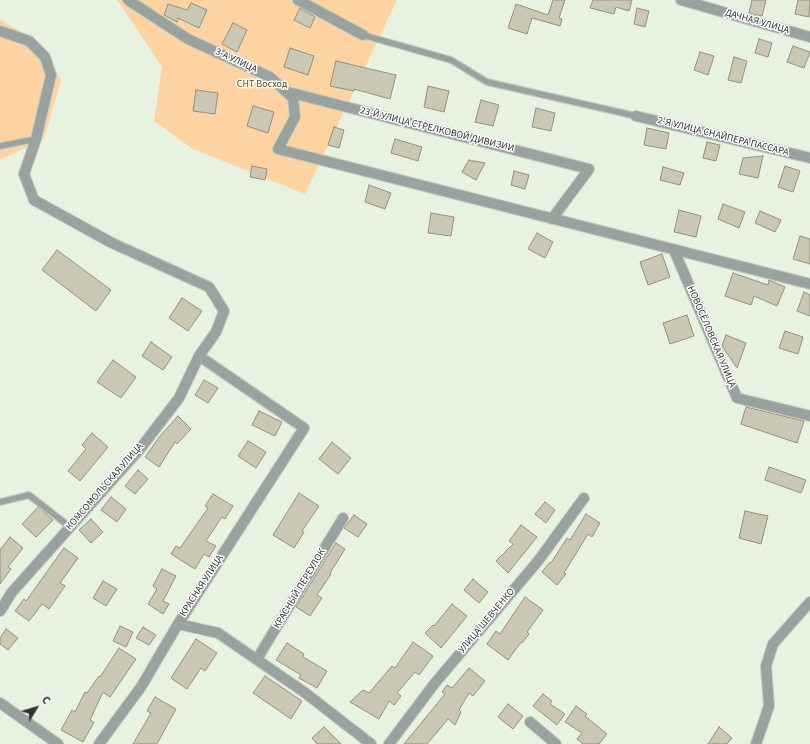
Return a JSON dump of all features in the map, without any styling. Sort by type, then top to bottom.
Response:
[{"type":"street","name":"3-А УЛИЦА","points":[[128,0],[188,39],[270,77],[286,91],[293,98],[295,117],[278,149],[552,219]]},
{"type":"street","name":"ДАЧНАЯ УЛИЦА","points":[[681,0],[810,37]]},
{"type":"street","points":[[302,1],[363,35]]},
{"type":"street","points":[[0,31],[29,41],[45,57],[51,75],[36,139]]},
{"type":"street","name":"23-Й УЛИЦА СТРЕЛКОВОЙ ДИВИЗИИ","points":[[286,91],[589,169],[552,219]]},
{"type":"street","name":"2-Я УЛИЦА СНАЙПЕРА ПАССАРА","points":[[636,116],[810,158]]},
{"type":"street","name":"КОМСОМОЛЬСКАЯ УЛИЦА","points":[[0,611],[12,592],[140,449],[174,405],[199,356],[216,332],[224,311],[209,287],[112,243],[34,200],[24,174],[36,139]]},
{"type":"street","points":[[552,219],[810,284]]},
{"type":"street","name":"НОВОСЁЛОВСКАЯ УЛИЦА","points":[[674,250],[737,398],[810,416]]},
{"type":"street","name":"КРАСНАЯ УЛИЦА","points":[[99,744],[141,687],[178,624],[304,428],[199,356]]},
{"type":"street","name":"УЛИЦА ШЕВЧЕНКО","points":[[389,744],[435,683],[538,561],[584,498]]},
{"type":"street","name":"КРАСНЫЙ ПЕРЕУЛОК","points":[[257,659],[343,518]]},
{"type":"street","points":[[756,744],[769,706],[766,666],[773,644],[810,602]]},
{"type":"street","points":[[178,624],[218,633],[304,692],[371,744]]},
{"type":"street","points":[[0,704],[58,744]]},
{"type":"street","points":[[530,722],[556,744]]},
{"type":"lane","points":[[363,35],[451,60],[487,82],[636,116]]},
{"type":"lane","points":[[0,146],[36,139]]},
{"type":"lane","points":[[0,502],[29,495],[70,527]]},
{"type":"green space","name":"СНТ Восход","points":[[116,0],[397,0],[305,194],[193,149],[154,121],[162,67]]},
{"type":"green space","points":[[0,20],[42,44],[61,80],[44,139],[0,160]]},
{"type":"building","points":[[553,0],[565,0],[559,18],[562,19],[560,26],[532,18],[527,34],[508,28],[516,4],[548,15]]},
{"type":"building","points":[[593,0],[632,0],[629,11],[616,7],[614,14],[590,8]]},
{"type":"building","points":[[752,0],[766,0],[762,16],[749,13]]},
{"type":"building","points":[[798,0],[810,0],[809,17],[795,14]]},
{"type":"building","points":[[191,3],[207,10],[199,28],[178,18],[177,22],[164,15],[168,4],[187,10]]},
{"type":"building","points":[[300,8],[315,17],[310,28],[294,20]]},
{"type":"building","points":[[637,8],[649,11],[645,27],[634,24]]},
{"type":"building","points":[[233,23],[247,30],[237,52],[222,44]]},
{"type":"building","points":[[759,39],[772,43],[768,57],[755,53]]},
{"type":"building","points":[[793,46],[810,52],[804,68],[787,62]]},
{"type":"building","points":[[290,48],[314,56],[308,75],[284,67]]},
{"type":"building","points":[[700,52],[714,56],[708,75],[694,70]]},
{"type":"building","points":[[734,57],[747,61],[741,83],[728,80]]},
{"type":"building","points":[[336,61],[396,75],[390,99],[354,89],[354,91],[330,86]]},
{"type":"building","points":[[428,86],[449,91],[444,112],[424,107]]},
{"type":"building","points":[[196,90],[218,93],[215,114],[193,111]]},
{"type":"building","points":[[481,100],[499,105],[493,126],[475,122]]},
{"type":"building","points":[[253,106],[274,112],[268,133],[247,126]]},
{"type":"building","points":[[536,108],[555,113],[551,131],[532,127]]},
{"type":"building","points":[[334,127],[344,130],[339,148],[328,145]]},
{"type":"building","points":[[647,128],[669,133],[666,149],[644,145]]},
{"type":"building","points":[[395,139],[422,147],[418,161],[391,153]]},
{"type":"building","points":[[707,142],[720,145],[716,161],[703,158]]},
{"type":"building","points":[[763,156],[758,178],[739,174],[743,158]]},
{"type":"building","points":[[469,160],[485,163],[476,180],[462,172]]},
{"type":"building","points":[[252,166],[267,169],[265,180],[250,177]]},
{"type":"building","points":[[785,166],[800,171],[793,192],[778,187]]},
{"type":"building","points":[[663,167],[684,173],[680,185],[660,180]]},
{"type":"building","points":[[514,171],[529,175],[525,189],[511,185]]},
{"type":"building","points":[[369,185],[391,193],[385,209],[365,202]]},
{"type":"building","points":[[723,204],[745,212],[739,228],[718,219]]},
{"type":"building","points":[[679,210],[701,216],[696,237],[674,232]]},
{"type":"building","points":[[760,211],[781,220],[775,232],[755,223]]},
{"type":"building","points":[[431,213],[454,217],[451,236],[428,233]]},
{"type":"building","points":[[537,233],[553,242],[545,258],[528,249]]},
{"type":"building","points":[[800,236],[810,239],[810,264],[793,259]]},
{"type":"building","points":[[57,250],[111,290],[96,311],[42,270]]},
{"type":"building","points":[[662,254],[670,277],[648,285],[640,262]]},
{"type":"building","points":[[733,273],[768,285],[769,280],[785,287],[777,306],[754,296],[751,305],[725,296]]},
{"type":"building","points":[[804,292],[810,295],[810,316],[797,311]]},
{"type":"building","points":[[182,298],[202,311],[188,331],[169,318]]},
{"type":"building","points":[[687,315],[694,336],[670,344],[663,323]]},
{"type":"building","points":[[785,331],[803,337],[798,354],[779,348]]},
{"type":"building","points":[[726,335],[746,343],[737,368],[722,346]]},
{"type":"building","points":[[151,342],[172,357],[163,370],[142,356]]},
{"type":"building","points":[[113,360],[136,377],[121,398],[97,382]]},
{"type":"building","points":[[204,380],[218,388],[208,403],[195,395]]},
{"type":"building","points":[[746,407],[804,421],[797,443],[741,424]]},
{"type":"building","points":[[259,411],[282,422],[275,436],[252,425]]},
{"type":"building","points":[[178,416],[191,429],[177,444],[175,442],[159,467],[145,457],[160,436]]},
{"type":"building","points":[[92,433],[108,447],[80,481],[68,471],[86,449],[82,445]]},
{"type":"building","points":[[248,441],[266,452],[256,468],[238,456]]},
{"type":"building","points":[[332,442],[351,458],[338,474],[319,459]]},
{"type":"building","points":[[769,467],[806,480],[801,493],[765,480]]},
{"type":"building","points":[[138,470],[148,479],[135,494],[125,486]]},
{"type":"building","points":[[299,493],[319,506],[302,531],[304,532],[294,548],[273,535]]},
{"type":"building","points":[[213,494],[233,506],[225,519],[222,517],[206,541],[216,546],[209,557],[204,554],[195,569],[171,554],[176,546],[180,548],[192,531],[208,508],[205,506]]},
{"type":"building","points":[[111,497],[126,509],[117,522],[101,510]]},
{"type":"building","points":[[545,502],[555,510],[546,523],[535,514]]},
{"type":"building","points":[[38,507],[53,520],[36,537],[22,524]]},
{"type":"building","points":[[745,511],[768,516],[761,544],[739,538]]},
{"type":"building","points":[[586,514],[600,523],[592,537],[588,534],[564,573],[566,574],[557,585],[542,572],[550,562],[551,563],[567,538],[570,540]]},
{"type":"building","points":[[354,515],[367,524],[358,537],[344,528]]},
{"type":"building","points":[[91,519],[103,532],[91,543],[79,530]]},
{"type":"building","points":[[521,525],[537,537],[508,573],[496,561],[513,544],[509,541]]},
{"type":"building","points":[[10,537],[23,548],[8,567],[11,569],[0,584],[0,550]]},
{"type":"building","points":[[336,543],[345,549],[317,595],[322,598],[310,616],[296,607]]},
{"type":"building","points":[[64,548],[78,558],[60,583],[65,586],[49,609],[42,604],[29,621],[15,611],[24,599],[26,601]]},
{"type":"building","points":[[162,569],[176,576],[163,601],[169,604],[163,614],[148,604],[157,589],[153,586]]},
{"type":"building","points":[[473,579],[488,592],[479,603],[464,590]]},
{"type":"building","points":[[103,581],[117,589],[106,606],[93,598]]},
{"type":"building","points":[[525,597],[543,610],[527,632],[529,634],[508,660],[487,644],[496,631],[500,634]]},
{"type":"building","points":[[452,604],[467,616],[441,648],[425,633],[433,625],[434,626]]},
{"type":"building","points":[[120,626],[133,632],[126,647],[113,641]]},
{"type":"building","points":[[143,627],[156,635],[149,645],[136,638]]},
{"type":"building","points":[[6,629],[18,638],[8,650],[0,644],[0,638]]},
{"type":"building","points":[[196,639],[217,653],[205,671],[201,668],[187,689],[171,678]]},
{"type":"building","points":[[413,642],[433,656],[419,675],[415,672],[397,693],[401,696],[394,705],[389,701],[379,719],[350,702],[363,690],[369,693],[392,666],[395,668]]},
{"type":"building","points":[[287,643],[304,654],[303,657],[327,671],[317,688],[299,678],[301,675],[276,660]]},
{"type":"building","points":[[119,648],[136,659],[110,697],[103,692],[90,720],[94,722],[83,742],[61,730],[72,710],[75,712],[85,692],[87,693],[99,676],[100,677]]},
{"type":"building","points":[[469,668],[485,681],[473,696],[469,693],[459,710],[461,712],[455,725],[448,719],[427,744],[404,744],[445,694],[442,692],[447,685],[452,688]]},
{"type":"building","points":[[265,676],[302,701],[291,719],[253,693]]},
{"type":"building","points":[[543,694],[552,701],[550,704],[565,714],[557,725],[533,706]]},
{"type":"building","points":[[155,697],[176,709],[157,744],[133,744],[151,713],[147,711]]},
{"type":"building","points":[[508,704],[523,716],[513,729],[498,717]]},
{"type":"building","points":[[576,706],[587,714],[585,716],[607,734],[599,744],[583,744],[577,739],[582,733],[565,722]]},
{"type":"building","points":[[324,727],[341,744],[317,744],[312,738]]},
{"type":"building","points":[[719,727],[732,738],[727,744],[708,744]]}]
